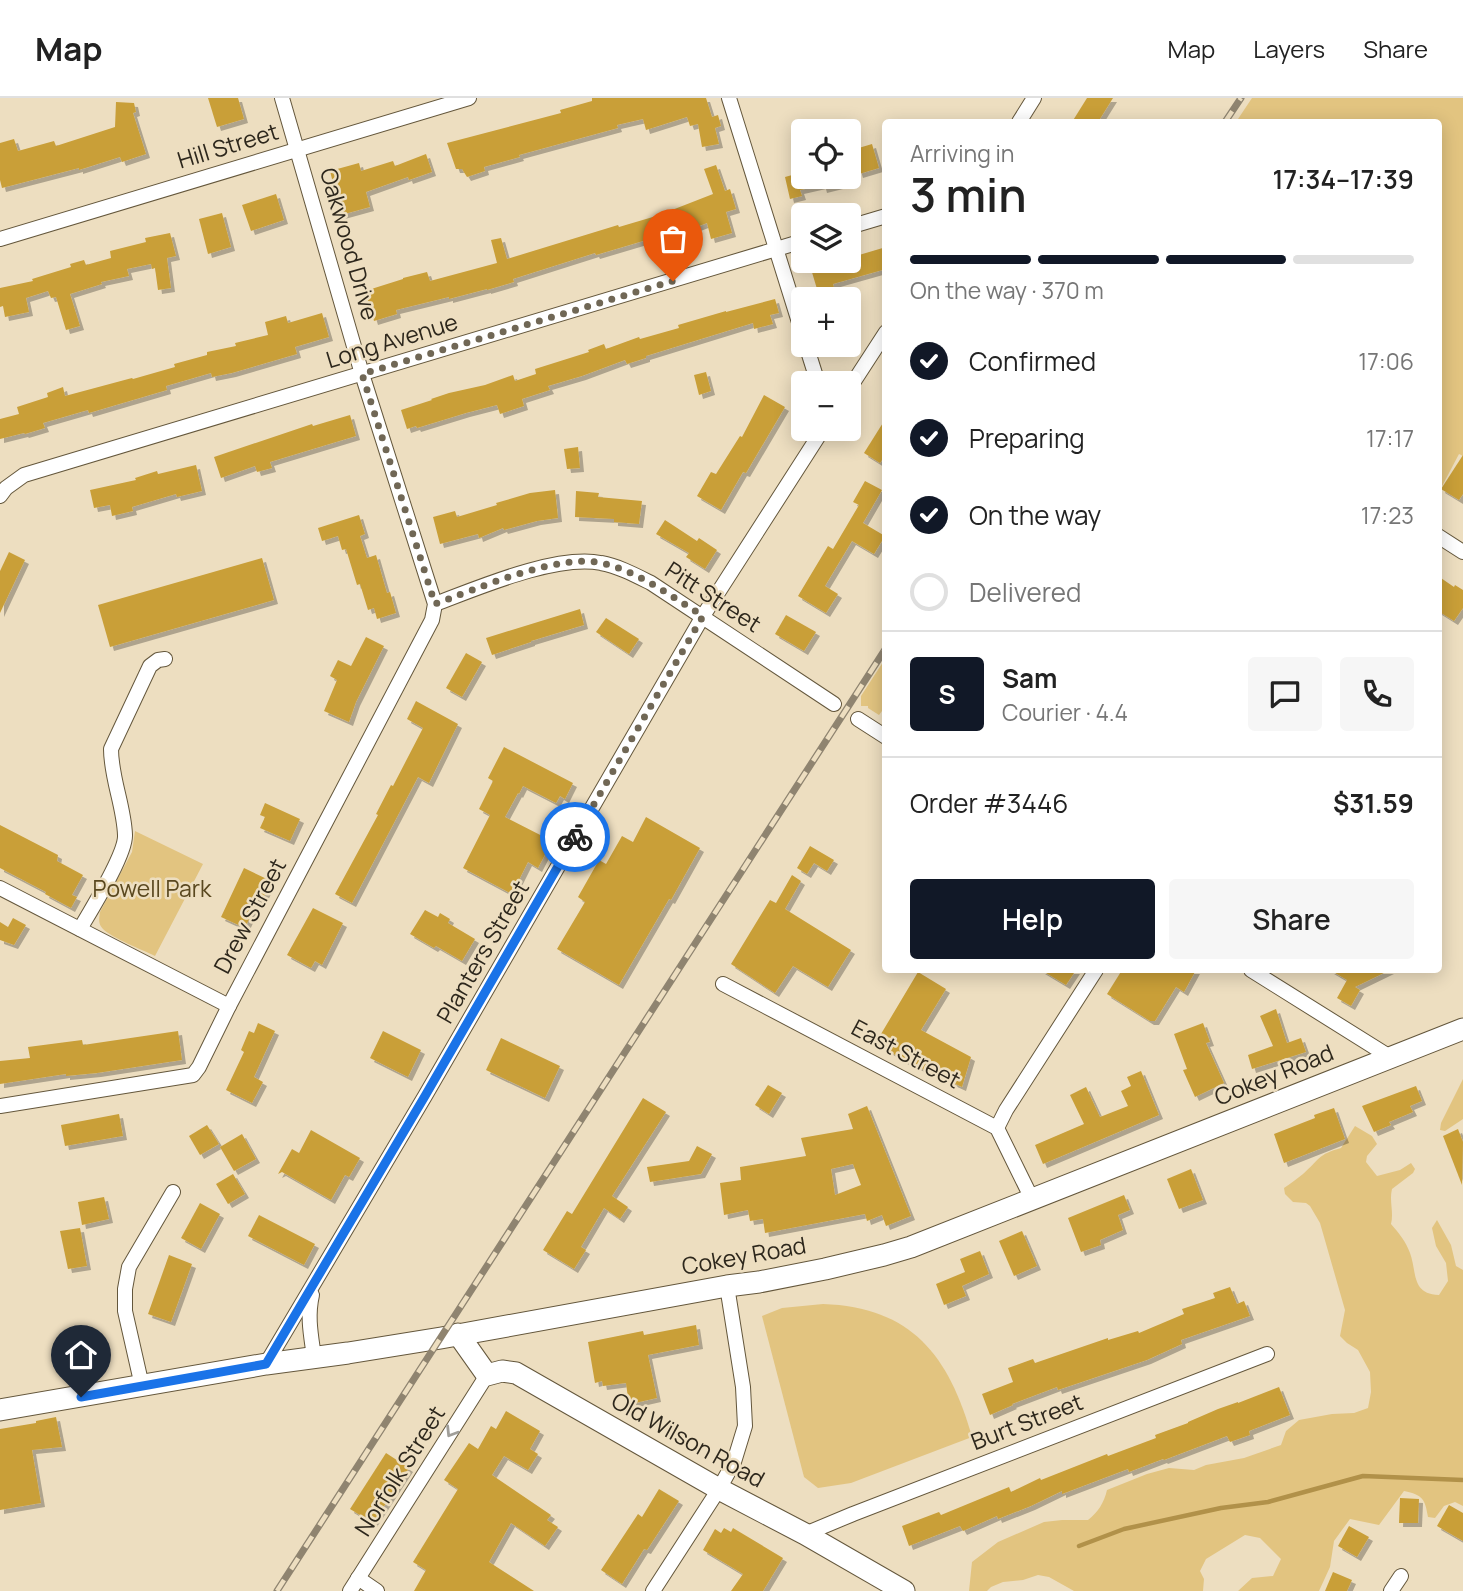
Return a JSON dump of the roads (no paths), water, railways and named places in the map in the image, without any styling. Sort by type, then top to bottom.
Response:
[{"type":"street","name":"Oakwood Drive","points":[[282,98],[362,374],[435,604]]},
{"type":"street","name":"Hill Street","points":[[0,239],[469,98]]},
{"type":"street","points":[[729,98],[791,296]]},
{"type":"street","points":[[1021,119],[1034,98]]},
{"type":"street","points":[[861,223],[882,217]]},
{"type":"street","name":"Long Avenue","points":[[0,496],[24,475],[791,245]]},
{"type":"street","points":[[861,371],[882,338]]},
{"type":"street","name":"Planters Street","points":[[266,1364],[703,616],[815,441]]},
{"type":"street","points":[[1442,539],[1463,552]]},
{"type":"street","name":"Pitt Street","points":[[435,604],[518,574],[572,562],[600,563],[651,583],[834,704]]},
{"type":"street","name":"Drew Street","points":[[0,1106],[193,1074],[432,620],[435,604]]},
{"type":"street","points":[[80,929],[121,852],[125,838],[111,764],[111,749],[150,666],[165,659]]},
{"type":"street","points":[[858,719],[882,734]]},
{"type":"street","points":[[0,888],[229,1006]]},
{"type":"street","points":[[1032,1199],[997,1128],[1094,973]]},
{"type":"street","points":[[1256,973],[1390,1057]]},
{"type":"street","name":"East Street","points":[[723,984],[997,1128]]},
{"type":"street","name":"Cokey Road","points":[[0,1410],[458,1334],[783,1277],[884,1255],[911,1247],[1463,1029]]},
{"type":"street","points":[[142,1386],[125,1311],[125,1289],[129,1267],[173,1192]]},
{"type":"street","name":"Planters Street","points":[[314,1283],[308,1315],[314,1357]]},
{"type":"street","points":[[653,1591],[734,1462],[744,1426],[743,1387],[727,1286]]},
{"type":"street","points":[[458,1334],[487,1375]]},
{"type":"street","name":"Burt Street","points":[[805,1534],[1267,1354]]},
{"type":"street","name":"Old Wilson Road","points":[[487,1375],[502,1371],[516,1373],[904,1591]]},
{"type":"street","name":"Norfolk Street","points":[[354,1585],[487,1375]]},
{"type":"street","points":[[1391,1591],[1401,1576]]},
{"type":"street","points":[[354,1585],[377,1591]]},
{"type":"waterway","points":[[1079,1546],[1124,1529],[1221,1508],[1268,1502],[1363,1476],[1463,1480]]},
{"type":"railway","points":[[1227,119],[1241,98]]},
{"type":"railway","points":[[277,1591],[882,654]]},
{"type":"park label","name":"Powell Park","points":[[152,889]]}]
